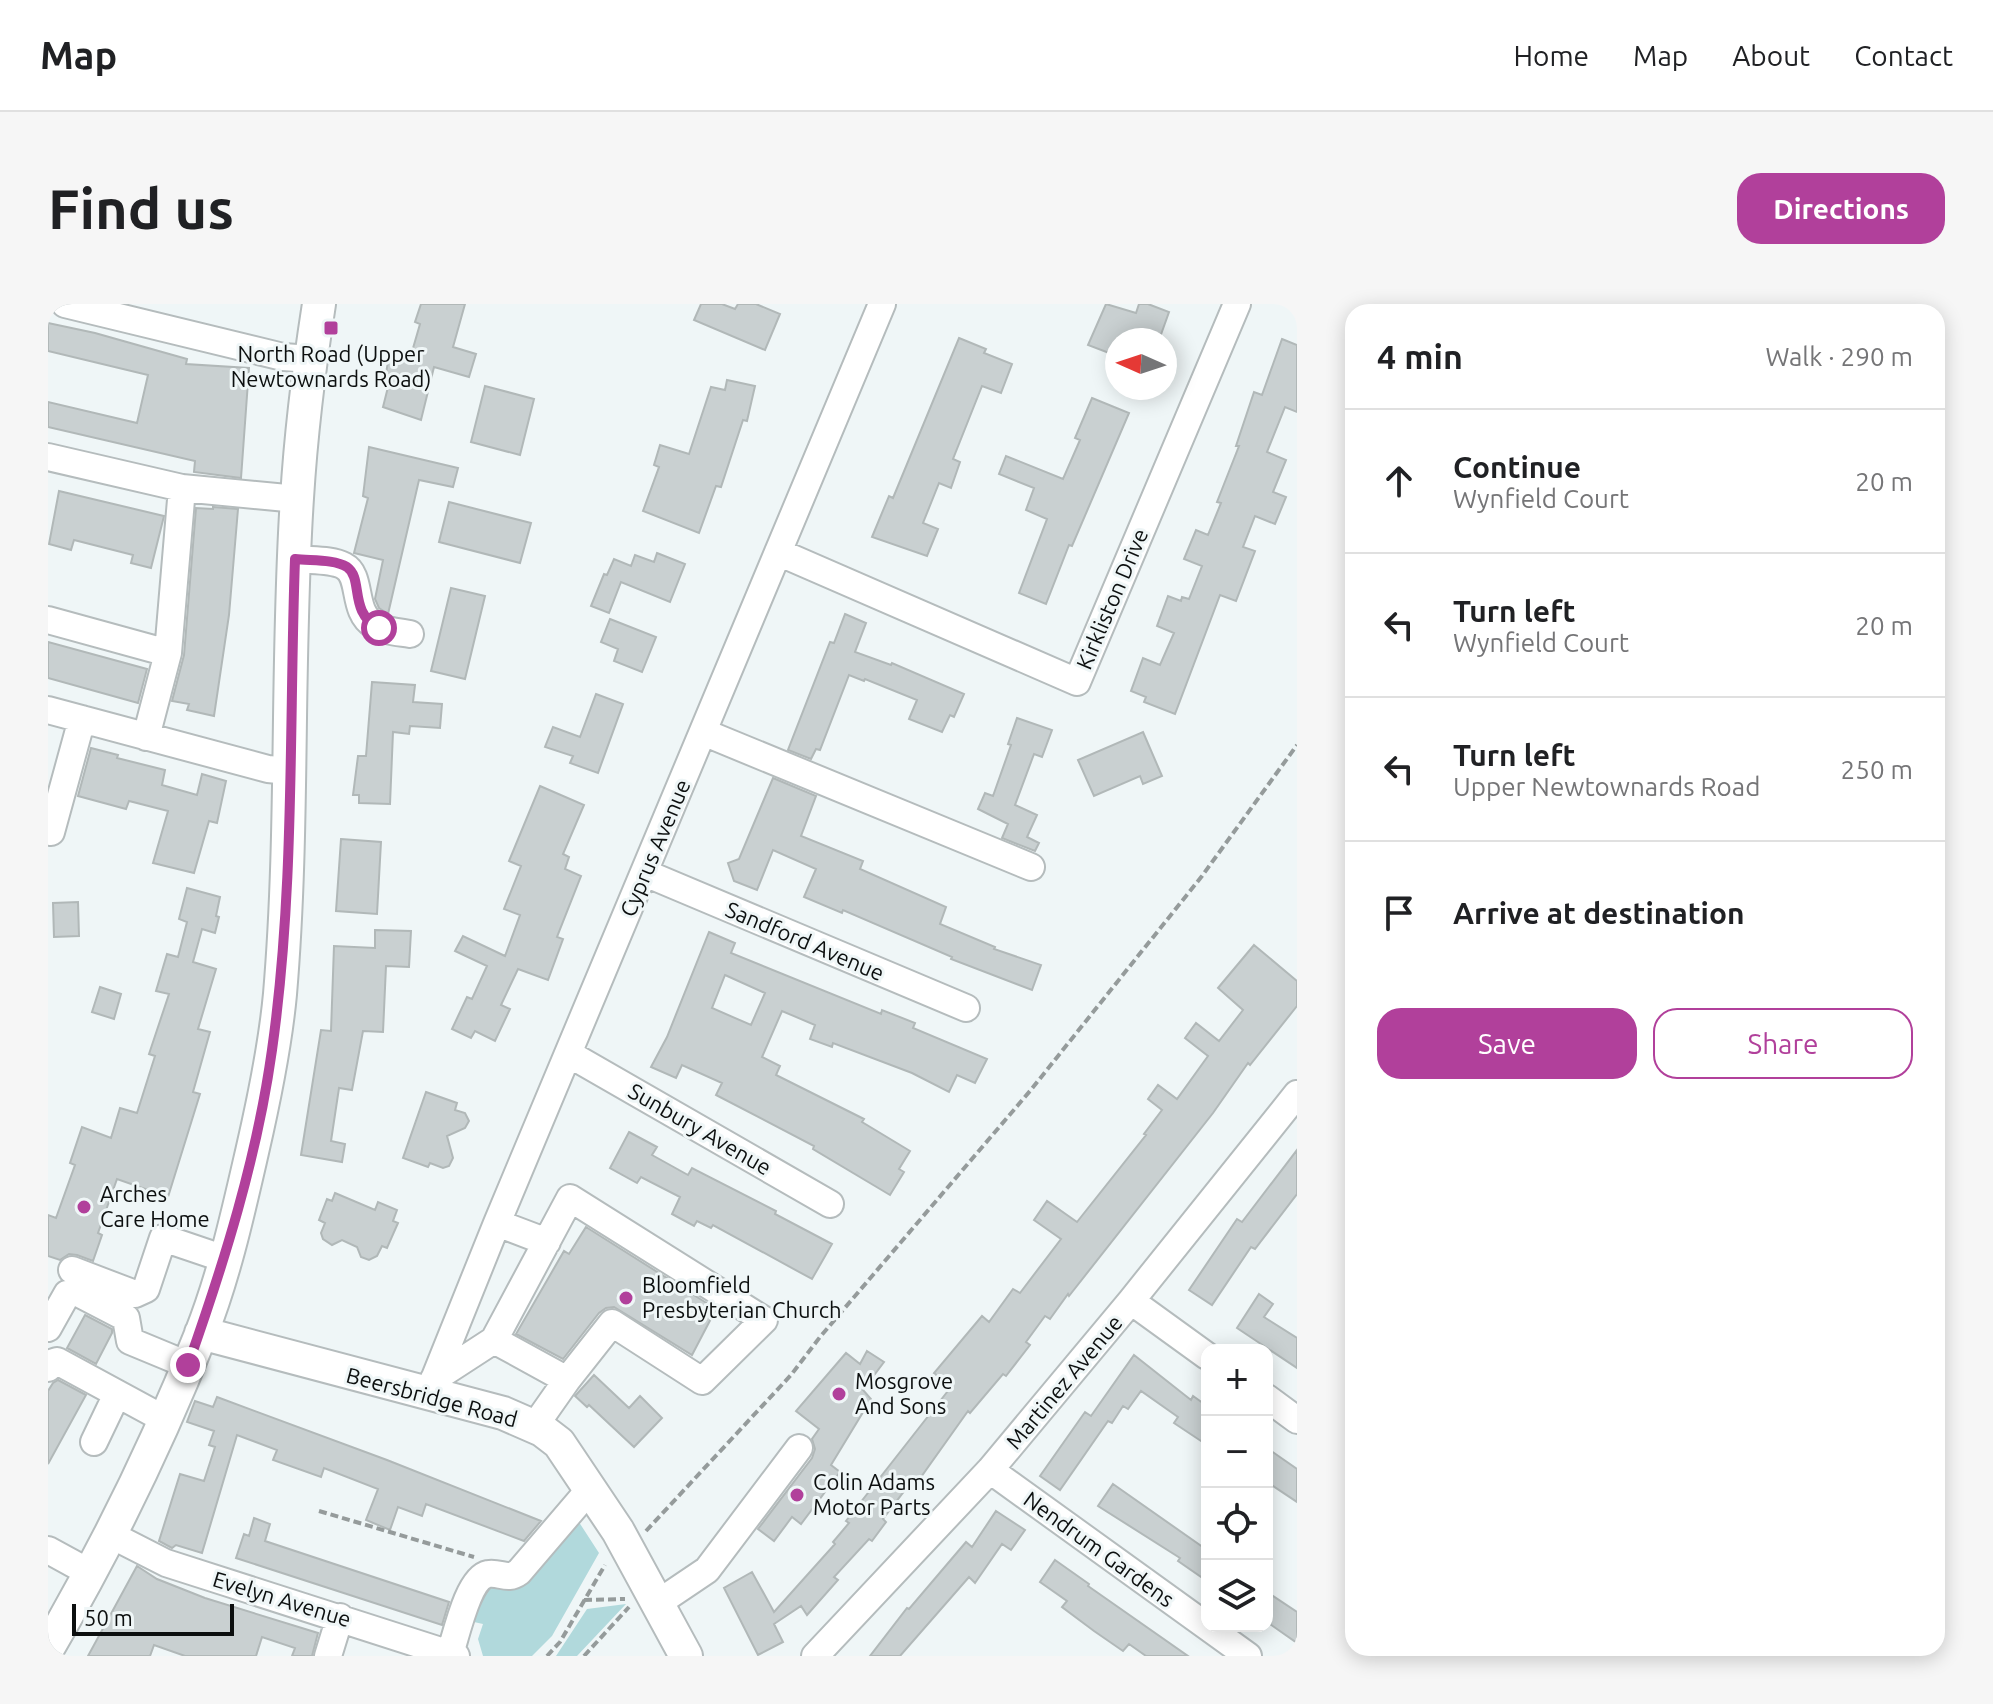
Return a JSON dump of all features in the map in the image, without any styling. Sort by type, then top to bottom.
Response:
[{"type":"main road","points":[[48,1648],[111,1535],[201,1333],[225,1259],[264,1100],[274,1039],[286,884],[297,499],[319,304]]},
{"type":"main road","name":"Beersbridge Road","points":[[201,1333],[329,1369],[432,1386],[503,1413],[559,1443],[618,1531],[686,1656]]},
{"type":"street","points":[[65,304],[283,357],[311,359]]},
{"type":"street","name":"Cyprus Avenue","points":[[432,1386],[497,1223],[882,304]]},
{"type":"street","name":"Kirkliston Drive","points":[[778,552],[1077,682],[1237,304]]},
{"type":"street","points":[[48,457],[182,488],[297,499]]},
{"type":"street","points":[[146,737],[168,653],[182,488]]},
{"type":"street","points":[[295,559],[347,567],[352,574],[361,611],[370,623],[379,628],[410,634]]},
{"type":"street","points":[[48,620],[168,653]]},
{"type":"street","points":[[48,710],[268,769],[289,771]]},
{"type":"street","points":[[51,832],[82,719]]},
{"type":"street","points":[[703,732],[1031,867]]},
{"type":"street","name":"Sandford Avenue","points":[[645,873],[966,1008]]},
{"type":"street","name":"Sunbury Avenue","points":[[569,1054],[830,1204]]},
{"type":"street","name":"Martinez Avenue","points":[[815,1656],[990,1470],[1297,1094]]},
{"type":"street","points":[[432,1386],[494,1340],[570,1198],[764,1320],[702,1381],[612,1323],[534,1427]]},
{"type":"street","points":[[497,1223],[547,1242]]},
{"type":"street","points":[[72,1270],[135,1294],[146,1289],[163,1238],[225,1259]]},
{"type":"street","points":[[48,1328],[67,1294],[76,1292],[126,1318],[130,1341],[188,1365]]},
{"type":"street","points":[[1131,1301],[1201,1352]]},
{"type":"street","points":[[494,1340],[567,1380]]},
{"type":"street","points":[[48,1368],[57,1361],[164,1419]]},
{"type":"street","points":[[94,1442],[117,1394]]},
{"type":"street","points":[[1273,1402],[1297,1420]]},
{"type":"street","points":[[658,1603],[707,1570],[799,1448]]},
{"type":"street","name":"Nendrum Gardens","points":[[990,1470],[1248,1656]]},
{"type":"street","points":[[453,1655],[471,1589],[478,1579],[489,1574],[508,1577],[519,1572],[590,1489]]},
{"type":"street","name":"Evelyn Avenue","points":[[111,1535],[166,1563],[453,1655]]},
{"type":"street","points":[[48,1550],[92,1574]]},
{"type":"street","points":[[328,1656],[340,1617]]},
{"type":"path","points":[[636,1538],[653,1526],[791,1375],[1030,1091],[1202,876],[1297,745]]},
{"type":"path","points":[[319,1511],[477,1558]]},
{"type":"path","points":[[547,1656],[560,1642],[609,1560]]},
{"type":"path","points":[[584,1600],[636,1599],[584,1656]]},
{"type":"shaded area","points":[[575,1516],[599,1553],[552,1636],[532,1656],[483,1656],[478,1639],[483,1624],[465,1620],[475,1591]]},
{"type":"shaded area","points":[[626,1604],[577,1656],[556,1656],[587,1609]]},
{"type":"building","points":[[421,304],[465,304],[453,347],[476,354],[469,377],[434,367],[421,420],[383,407],[391,375],[386,373],[389,357],[409,362],[420,324],[415,322]]},
{"type":"building","points":[[701,304],[722,304],[735,309],[738,304],[756,304],[780,314],[765,350],[694,320]]},
{"type":"building","points":[[1106,304],[1136,313],[1139,304],[1148,304],[1169,312],[1163,328],[1105,328],[1105,351],[1088,345]]},
{"type":"building","points":[[48,323],[187,359],[186,364],[249,368],[241,478],[194,472],[195,461],[48,427],[48,402],[137,423],[148,375],[48,351]]},
{"type":"building","points":[[959,338],[986,349],[984,353],[1012,364],[1001,393],[982,386],[953,459],[960,462],[951,488],[939,483],[923,523],[938,529],[927,556],[872,537],[889,496],[893,498]]},
{"type":"building","points":[[1282,339],[1297,345],[1297,412],[1285,407],[1267,452],[1286,460],[1273,492],[1286,497],[1275,524],[1255,516],[1243,547],[1255,551],[1236,601],[1220,595],[1175,714],[1144,702],[1146,697],[1131,691],[1143,658],[1160,665],[1174,633],[1157,626],[1168,596],[1181,601],[1182,597],[1189,599],[1202,566],[1184,559],[1196,530],[1208,535],[1221,503],[1217,502],[1239,446],[1236,446],[1254,392],[1262,395]]},
{"type":"building","points":[[727,380],[755,386],[747,421],[743,420],[721,487],[716,486],[699,533],[643,511],[659,467],[654,465],[660,445],[689,454],[711,387],[725,390]]},
{"type":"building","points":[[485,386],[534,399],[520,455],[471,442]]},
{"type":"building","points":[[1092,398],[1129,413],[1072,546],[1069,545],[1046,604],[1019,593],[1047,519],[1026,510],[1034,488],[999,474],[1006,456],[1063,479],[1080,440],[1075,438]]},
{"type":"building","points":[[369,447],[458,468],[453,487],[419,480],[388,614],[379,608],[375,599],[383,560],[354,553],[368,498],[363,496]]},
{"type":"building","points":[[59,491],[164,516],[151,568],[131,563],[133,555],[74,540],[71,550],[49,544]]},
{"type":"building","points":[[449,502],[531,523],[520,563],[439,542]]},
{"type":"building","points":[[196,508],[238,509],[229,615],[214,716],[187,710],[189,704],[172,701],[184,655]]},
{"type":"building","points":[[657,553],[685,564],[670,602],[621,582],[609,613],[591,606],[614,559],[631,566],[635,555],[654,562]]},
{"type":"building","points":[[451,588],[485,596],[465,679],[431,671]]},
{"type":"building","points":[[845,614],[866,623],[855,652],[892,663],[964,694],[954,717],[950,715],[942,732],[909,719],[917,700],[849,675],[820,750],[816,749],[811,759],[788,750],[830,642],[834,643]]},
{"type":"building","points":[[610,619],[656,637],[642,672],[614,661],[618,649],[601,642]]},
{"type":"building","points":[[48,642],[147,669],[138,703],[48,678]]},
{"type":"building","points":[[372,682],[415,685],[413,702],[442,704],[440,728],[410,726],[409,734],[393,732],[390,804],[359,803],[359,795],[353,795],[358,756],[366,756]]},
{"type":"building","points":[[596,694],[623,704],[598,773],[570,763],[573,756],[545,747],[553,727],[580,737]]},
{"type":"building","points":[[1017,718],[1052,730],[1042,757],[1034,754],[1015,805],[1037,815],[1027,837],[1039,843],[1035,851],[1002,838],[1008,824],[978,809],[985,793],[993,796]]},
{"type":"building","points":[[1143,732],[1162,776],[1143,784],[1140,776],[1094,796],[1078,760]]},
{"type":"building","points":[[91,748],[165,770],[162,785],[197,795],[202,774],[226,781],[217,823],[209,821],[194,873],[153,863],[168,811],[129,801],[126,809],[78,796]]},
{"type":"building","points":[[773,778],[816,796],[801,836],[863,861],[860,869],[946,907],[940,924],[994,949],[1041,965],[1032,990],[951,959],[843,910],[842,913],[804,897],[816,869],[773,850],[757,890],[734,881],[728,863],[739,859]]},
{"type":"building","points":[[540,786],[584,805],[563,854],[569,857],[565,869],[581,876],[557,937],[563,939],[548,980],[518,969],[501,1005],[510,1009],[495,1041],[475,1031],[471,1038],[452,1029],[467,997],[472,999],[487,966],[455,951],[463,936],[505,956],[520,915],[504,909],[521,866],[509,861]]},
{"type":"building","points":[[341,839],[381,842],[377,914],[336,911]]},
{"type":"building","points":[[187,888],[220,897],[215,933],[202,929],[193,962],[216,969],[198,1029],[210,1032],[193,1092],[200,1094],[168,1197],[117,1179],[98,1233],[102,1235],[93,1261],[69,1254],[60,1260],[48,1256],[48,1215],[56,1218],[75,1165],[70,1163],[82,1127],[111,1138],[120,1108],[137,1113],[155,1056],[149,1054],[169,994],[156,991],[167,954],[178,957],[187,922],[179,919]]},
{"type":"building","points":[[78,902],[79,936],[54,937],[53,903]]},
{"type":"building","points":[[375,930],[411,931],[409,967],[386,966],[383,1032],[363,1031],[352,1090],[339,1088],[331,1141],[345,1144],[342,1162],[301,1155],[321,1030],[331,1031],[334,946],[375,948]]},
{"type":"building","points":[[709,932],[735,943],[731,953],[881,1014],[882,1010],[915,1023],[913,1028],[987,1059],[975,1083],[957,1075],[949,1092],[912,1073],[833,1043],[832,1047],[810,1039],[815,1025],[782,1011],[762,1057],[780,1066],[776,1075],[864,1119],[862,1122],[910,1151],[899,1169],[904,1172],[890,1195],[813,1149],[814,1146],[716,1095],[722,1083],[682,1065],[676,1078],[651,1067],[667,1037]],"holes":[[[725,975],[765,993],[751,1025],[712,1008]]]},
{"type":"building","points":[[1254,945],[1297,981],[1297,1006],[1250,1065],[1248,1063],[1213,1113],[1069,1296],[1050,1319],[1045,1316],[1026,1342],[1030,1345],[1006,1376],[1003,1374],[970,1413],[968,1411],[916,1484],[912,1481],[883,1519],[886,1522],[872,1541],[869,1539],[834,1577],[838,1580],[807,1615],[801,1606],[774,1624],[783,1642],[758,1655],[724,1588],[752,1572],[774,1612],[835,1544],[833,1542],[849,1523],[846,1521],[951,1387],[934,1373],[982,1316],[989,1322],[1013,1289],[1020,1293],[1061,1239],[1034,1220],[1047,1201],[1077,1222],[1162,1110],[1148,1099],[1158,1085],[1177,1099],[1208,1056],[1185,1038],[1196,1023],[1219,1041],[1243,1010],[1218,988]]},
{"type":"building","points":[[100,987],[121,994],[114,1019],[92,1012]]},
{"type":"building","points":[[426,1092],[457,1103],[455,1110],[465,1113],[469,1121],[465,1128],[447,1136],[453,1158],[449,1166],[443,1168],[430,1163],[428,1167],[403,1158]]},
{"type":"building","points":[[629,1132],[657,1147],[652,1155],[688,1175],[692,1168],[832,1244],[812,1279],[713,1225],[711,1228],[697,1221],[694,1226],[672,1214],[680,1197],[641,1177],[637,1183],[610,1168]]},
{"type":"building","points":[[1297,1150],[1297,1194],[1255,1249],[1251,1247],[1212,1305],[1189,1290],[1237,1219],[1242,1222]]},
{"type":"building","points":[[335,1193],[375,1210],[378,1202],[397,1210],[393,1221],[398,1223],[387,1248],[382,1246],[377,1256],[369,1260],[361,1257],[357,1247],[342,1240],[332,1245],[323,1239],[321,1233],[325,1223],[319,1220],[327,1199],[332,1201]]},
{"type":"building","name":"Bloomfield Presbyterian Church","points":[[586,1227],[716,1309],[692,1355],[614,1307],[599,1313],[563,1359],[516,1334],[564,1251],[569,1254]]},
{"type":"building","points":[[1259,1294],[1273,1304],[1264,1317],[1297,1338],[1297,1368],[1273,1352],[1273,1344],[1261,1344],[1237,1328]]},
{"type":"building","points":[[85,1315],[112,1329],[96,1364],[67,1348]]},
{"type":"building","points":[[867,1351],[884,1362],[863,1390],[871,1399],[831,1465],[840,1472],[801,1524],[792,1517],[774,1541],[758,1529],[812,1458],[815,1449],[812,1439],[819,1429],[796,1411],[846,1353],[860,1364]]},
{"type":"building","points":[[1134,1355],[1191,1400],[1193,1396],[1201,1402],[1201,1441],[1174,1423],[1178,1417],[1141,1391],[1128,1409],[1123,1406],[1112,1423],[1108,1421],[1060,1490],[1040,1476],[1085,1412],[1091,1416]]},
{"type":"building","points":[[594,1375],[629,1408],[640,1396],[662,1418],[634,1447],[575,1396]]},
{"type":"building","points":[[58,1380],[86,1395],[48,1464],[48,1391]]},
{"type":"building","points":[[217,1397],[541,1521],[524,1541],[426,1504],[422,1516],[398,1507],[390,1530],[366,1520],[378,1489],[324,1468],[321,1477],[273,1460],[277,1450],[237,1435],[202,1553],[176,1545],[172,1548],[159,1541],[180,1474],[204,1481],[215,1447],[209,1445],[214,1431],[187,1422],[195,1401],[213,1407]]},
{"type":"building","points":[[1273,1452],[1297,1469],[1297,1502],[1273,1486]]},
{"type":"building","points":[[1113,1484],[1201,1546],[1201,1577],[1178,1561],[1180,1558],[1098,1506]]},
{"type":"building","points":[[996,1511],[1025,1530],[1011,1550],[1002,1544],[975,1583],[969,1577],[900,1656],[870,1656],[907,1608],[966,1542],[972,1547]]},
{"type":"building","points":[[254,1518],[270,1524],[265,1541],[449,1602],[442,1625],[236,1558],[244,1534],[249,1536]]},
{"type":"building","points":[[1055,1560],[1188,1656],[1146,1656],[1129,1644],[1123,1651],[1094,1631],[1062,1607],[1067,1601],[1040,1582]]},
{"type":"building","points":[[137,1566],[157,1579],[205,1598],[318,1633],[312,1656],[292,1656],[295,1648],[262,1637],[256,1656],[185,1656],[154,1645],[150,1656],[88,1656]]},
{"type":"building","points":[[1273,1596],[1297,1612],[1297,1643],[1273,1626]]},
{"type":"place","name":"North Road (Upper Newtownards Road)","points":[[331,328]]},
{"type":"place","name":"Arches Care Home","points":[[84,1207]]},
{"type":"place","name":"Bloomfield Presbyterian Church","points":[[626,1298]]},
{"type":"place","name":"Mosgrove And Sons","points":[[839,1394]]},
{"type":"place","name":"Colin Adams Motor Parts","points":[[797,1495]]},
{"type":"route","points":[[188,1365],[238,1214],[272,1053],[286,884],[295,559],[347,567],[352,574],[361,611],[370,623],[379,628]]}]
